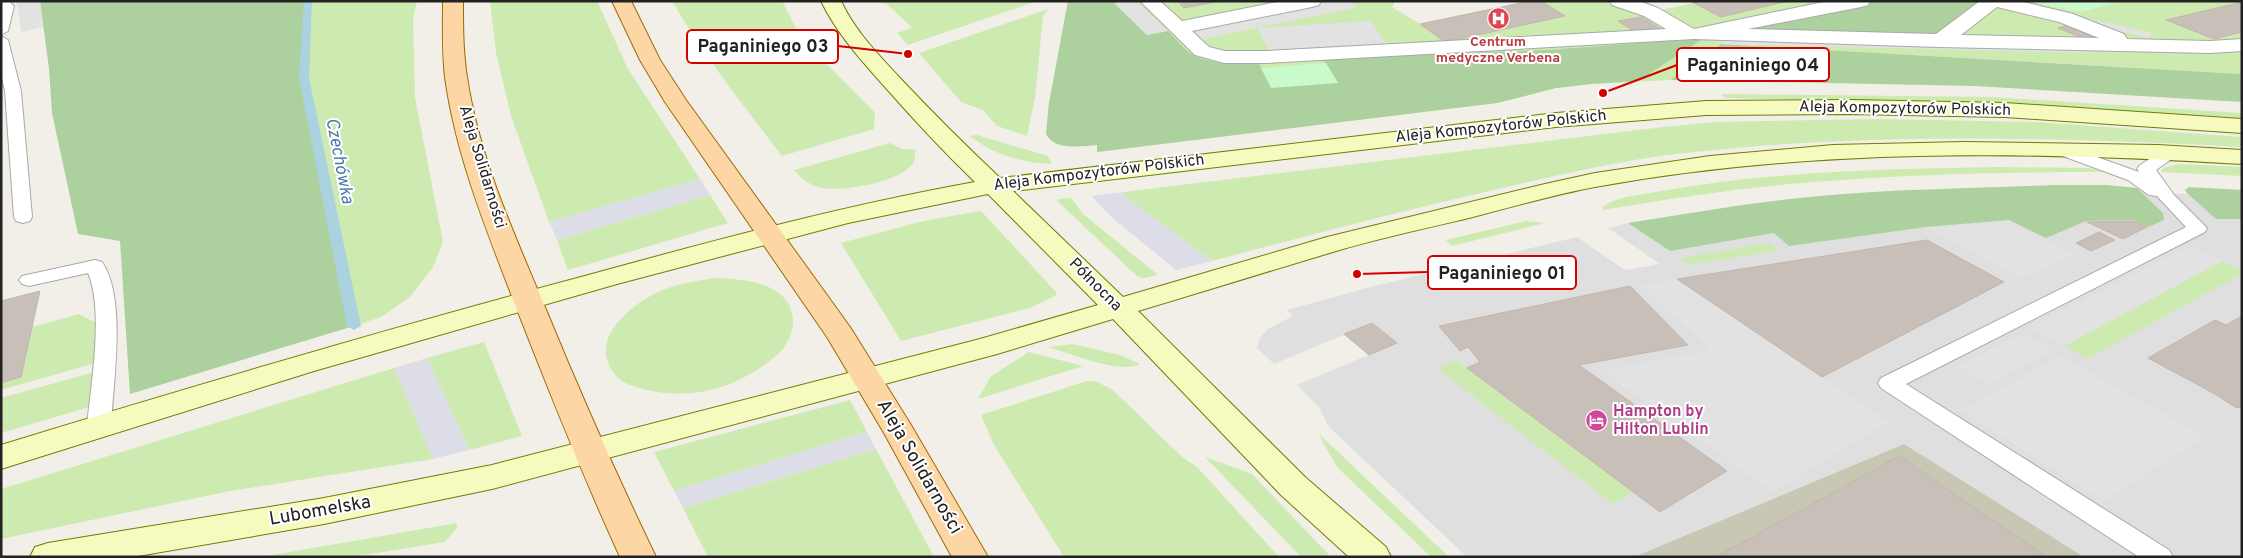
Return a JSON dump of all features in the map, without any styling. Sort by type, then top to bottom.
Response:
[{"type":"main road","name":"Aleja Solidarności","points":[[453,1],[454,53],[466,122],[475,157],[558,379],[590,451]]},
{"type":"main road","points":[[621,1],[650,60],[676,102],[768,234]]},
{"type":"main road","name":"Aleja Solidarności","points":[[768,234],[840,334],[970,557]]},
{"type":"main road","points":[[590,451],[638,557]]},
{"type":"street","name":"Północna","points":[[831,1],[848,31],[874,63],[944,139],[1118,307],[1293,486],[1373,557]]},
{"type":"street","points":[[1148,1],[1202,51],[1224,57],[1266,57],[1694,34],[2210,47],[2242,45]]},
{"type":"street","points":[[1177,28],[1312,1]]},
{"type":"street","points":[[1619,1],[1651,12],[1694,34],[1861,1]]},
{"type":"street","points":[[1939,41],[1994,1],[2070,19],[2127,44]]},
{"type":"street","name":"Aleja Kompozytorów Polskich","points":[[527,299],[768,234],[867,210],[994,186],[1536,122],[1698,109],[1799,106],[1937,108],[2089,115],[2242,126]]},
{"type":"street","points":[[867,378],[987,346],[1229,273],[1377,232],[1545,191],[1634,174],[1769,156],[1833,152],[1964,149],[2171,153],[2242,157]]},
{"type":"street","points":[[1,457],[527,299]]},
{"type":"street","name":"Lubomelska","points":[[48,557],[324,511],[413,494],[590,451],[867,378]]},
{"type":"lane","points":[[1,2],[7,6],[1,31]]},
{"type":"lane","points":[[1,41],[13,92],[23,217]]},
{"type":"lane","points":[[2066,151],[2134,176],[2168,199]]},
{"type":"lane","points":[[2160,557],[1889,383],[2198,228],[2168,199],[2146,169],[2171,153]]},
{"type":"lane","points":[[29,280],[95,266],[103,284],[107,312],[99,426]]},
{"type":"shaded area","points":[[14,1],[40,1],[43,27],[21,32],[17,4]]},
{"type":"shaded area","points":[[1136,1],[1168,31],[1147,35],[1114,3]]},
{"type":"shaded area","points":[[1322,1],[1350,1],[1358,7],[1199,40],[1186,29]]},
{"type":"shaded area","points":[[2078,16],[2152,33],[2150,38],[2077,22]]},
{"type":"shaded area","points":[[1371,21],[1386,43],[1269,50],[1257,28]]},
{"type":"shaded area","points":[[1718,35],[2082,44],[2094,53],[1724,44]]},
{"type":"shaded area","points":[[700,179],[710,195],[557,240],[549,222]]},
{"type":"shaded area","points":[[2106,185],[2151,193],[2242,195],[2242,557],[2084,557],[1904,444],[1634,557],[1467,557],[1329,427],[1319,407],[1297,385],[1397,343],[1372,323],[1274,364],[1257,348],[1260,338],[1268,329],[1293,316],[1287,310],[1367,288],[1577,237],[1625,270],[1660,264],[1608,228],[1628,223],[1747,204],[1820,196],[1892,191]]},
{"type":"shaded area","points":[[1123,192],[1127,198],[1212,261],[1176,270],[1110,216],[1091,196]]},
{"type":"shaded area","points":[[2008,221],[2075,254],[2022,279],[1927,228]]},
{"type":"shaded area","points":[[2189,246],[2222,261],[2064,346],[2030,327]]},
{"type":"shaded area","points":[[1677,279],[1889,422],[1773,492],[1602,371],[1711,350],[1641,285]]},
{"type":"shaded area","points":[[2022,333],[2053,351],[1988,385],[1958,366]]},
{"type":"shaded area","points":[[2061,356],[2205,437],[2104,501],[1960,410]]},
{"type":"shaded area","points":[[427,358],[468,447],[473,449],[433,459],[394,368]]},
{"type":"shaded area","points":[[867,432],[876,449],[683,508],[674,491]]},
{"type":"shaded area","points":[[1904,444],[2084,557],[1634,557]]},
{"type":"green space","points":[[40,1],[308,1],[304,78],[354,326],[130,394],[120,241],[78,234],[52,113],[49,69]]},
{"type":"green space","points":[[308,1],[417,1],[413,19],[415,97],[443,242],[433,267],[410,297],[381,317],[354,326],[304,78]]},
{"type":"green space","points":[[490,1],[597,1],[628,69],[700,179],[549,222],[511,116],[496,53]]},
{"type":"green space","points":[[672,1],[782,1],[801,38],[875,113],[874,129],[782,156],[711,61]]},
{"type":"green space","points":[[878,1],[1037,1],[908,45],[897,33],[912,28],[888,5]]},
{"type":"green space","points":[[1068,1],[1396,1],[1392,7],[1420,24],[1530,1],[1619,1],[1651,12],[1694,3],[1690,1],[2242,1],[2242,74],[1721,44],[1670,80],[1591,84],[1556,88],[1497,103],[1097,152],[1097,145],[1062,145],[1050,139],[1046,134],[1049,103]]},
{"type":"green space","points":[[1068,1],[1126,1],[1115,3],[1147,35],[1168,31],[1187,51],[1198,57],[1224,63],[1259,62],[1261,68],[1338,83],[1322,58],[1547,50],[1683,38],[1703,39],[1638,81],[1556,88],[1497,103],[1097,152],[1097,145],[1062,145],[1050,139],[1046,134],[1049,103]]},
{"type":"green space","points":[[1876,1],[1985,1],[1935,36],[1755,30],[1764,26]]},
{"type":"green space","points":[[2024,1],[2123,1],[2081,12]]},
{"type":"green space","points":[[1048,9],[1043,16],[1035,97],[1027,136],[997,126],[983,110],[961,102],[919,53]]},
{"type":"green space","points":[[1721,44],[2242,74],[2242,102],[1975,86],[1670,80]]},
{"type":"green space","points":[[1326,63],[1338,83],[1271,88],[1261,68]]},
{"type":"green space","points":[[1722,94],[1992,97],[2242,113],[2242,118],[1992,103],[1725,98]]},
{"type":"green space","points":[[1878,119],[2036,122],[2242,137],[2242,147],[2101,141],[1959,138],[1817,142],[1676,154],[1591,168],[1470,195],[1212,261],[1127,198],[1123,192],[1713,122]]},
{"type":"green space","points":[[977,135],[1048,156],[1052,164],[1009,157],[979,143],[970,136]]},
{"type":"green space","points":[[890,143],[902,149],[916,150],[914,162],[908,169],[898,175],[872,184],[858,187],[823,188],[807,182],[794,170]]},
{"type":"green space","points":[[2179,164],[2242,167],[2242,176],[2161,172],[2163,168]]},
{"type":"green space","points":[[1998,167],[2089,168],[2105,172],[2029,172],[1878,177],[1727,191],[1603,210],[1603,207],[1609,203],[1631,196],[1745,179],[1871,170]]},
{"type":"green space","points":[[2106,185],[2137,188],[2163,213],[2164,220],[2148,227],[2133,220],[2086,221],[2046,238],[2009,220],[1926,227],[1789,246],[1774,233],[1670,251],[1628,223],[1796,198],[1908,190]]},
{"type":"green space","points":[[2189,187],[2242,190],[2242,219],[2216,219],[2187,193],[2185,190]]},
{"type":"green space","points":[[710,195],[728,223],[568,270],[557,240]]},
{"type":"green space","points":[[1071,198],[1083,214],[1158,275],[1143,278],[1137,276],[1057,201],[1058,199]]},
{"type":"green space","points":[[979,211],[983,213],[1057,293],[1055,296],[1030,308],[901,341],[841,243],[919,222]]},
{"type":"green space","points":[[1526,221],[1545,223],[1452,246],[1446,240]]},
{"type":"green space","points":[[1769,243],[1779,251],[1690,264],[1679,258]]},
{"type":"green space","points":[[2222,261],[2242,271],[2242,274],[2087,359],[2064,346]]},
{"type":"green space","points":[[715,278],[754,282],[777,292],[786,300],[791,310],[793,324],[790,336],[781,351],[764,365],[735,382],[703,391],[669,393],[652,391],[638,388],[620,380],[609,364],[606,352],[608,339],[622,317],[644,300],[670,287]]},
{"type":"green space","points":[[79,314],[100,325],[99,362],[1,390],[1,383],[21,377],[32,327]]},
{"type":"green space","points":[[484,342],[522,436],[473,449],[468,447],[427,358]]},
{"type":"green space","points":[[1073,344],[1120,355],[1140,364],[1131,367],[1108,365],[1048,347]]},
{"type":"green space","points":[[1029,352],[1083,366],[978,399],[991,376]]},
{"type":"green space","points":[[1456,360],[1633,492],[1613,504],[1438,369]]},
{"type":"green space","points":[[394,368],[433,459],[230,491],[1,539],[1,489]]},
{"type":"green space","points":[[98,371],[93,406],[1,433],[1,398]]},
{"type":"green space","points":[[1087,381],[1097,382],[1113,390],[1181,456],[1197,467],[1279,557],[1064,557],[994,445],[981,415]]},
{"type":"green space","points":[[850,400],[867,432],[674,491],[654,452]]},
{"type":"green space","points":[[1318,433],[1449,557],[1431,557],[1337,467]]},
{"type":"green space","points":[[876,449],[934,557],[708,557],[683,508]]},
{"type":"green space","points":[[1205,457],[1252,474],[1331,557],[1301,557]]},
{"type":"green space","points":[[457,523],[457,528],[445,542],[351,557],[261,557]]},
{"type":"building","points":[[1177,1],[1221,1],[1184,8]]},
{"type":"building","points":[[1530,1],[1541,1],[1565,16],[1445,42],[1420,24]]},
{"type":"building","points":[[1690,1],[1788,1],[1721,17]]},
{"type":"building","points":[[2242,2],[2242,32],[2214,39],[2166,20]]},
{"type":"building","points":[[1642,17],[1661,29],[1636,33],[1618,21]]},
{"type":"building","points":[[2073,24],[2100,35],[2084,39],[2058,28]]},
{"type":"building","points":[[2133,221],[2147,227],[2123,239],[2087,222]]},
{"type":"building","points":[[2099,232],[2115,240],[2091,251],[2076,243]]},
{"type":"building","points":[[1927,240],[2004,282],[1822,377],[1677,279]]},
{"type":"building","name":"Hampton by Hilton Lublin","points":[[1630,286],[1688,345],[1579,365],[1727,471],[1660,512],[1467,368],[1480,362],[1468,347],[1460,351],[1439,326]]},
{"type":"building","points":[[40,291],[21,377],[1,383],[1,301]]},
{"type":"building","points":[[2242,316],[2242,408],[2235,407],[2215,394],[2148,358],[2215,320],[2226,325]]},
{"type":"building","points":[[1372,323],[1397,343],[1369,355],[1344,334]]},
{"type":"building","points":[[1899,456],[2047,557],[1716,557]]},
{"type":"waterway","name":"Czechówka","points":[[308,1],[304,78],[354,326]]},
{"type":"place","name":"Centrum medyczne Verbena","points":[[1498,19]]},
{"type":"place","name":"Paganiniego 03","points":[[908,54]]},
{"type":"place","name":"Paganiniego 04","points":[[1603,93]]},
{"type":"place","name":"Paganiniego 01","points":[[1357,274]]},
{"type":"place","name":"Hampton by Hilton Lublin","points":[[1597,421]]}]
